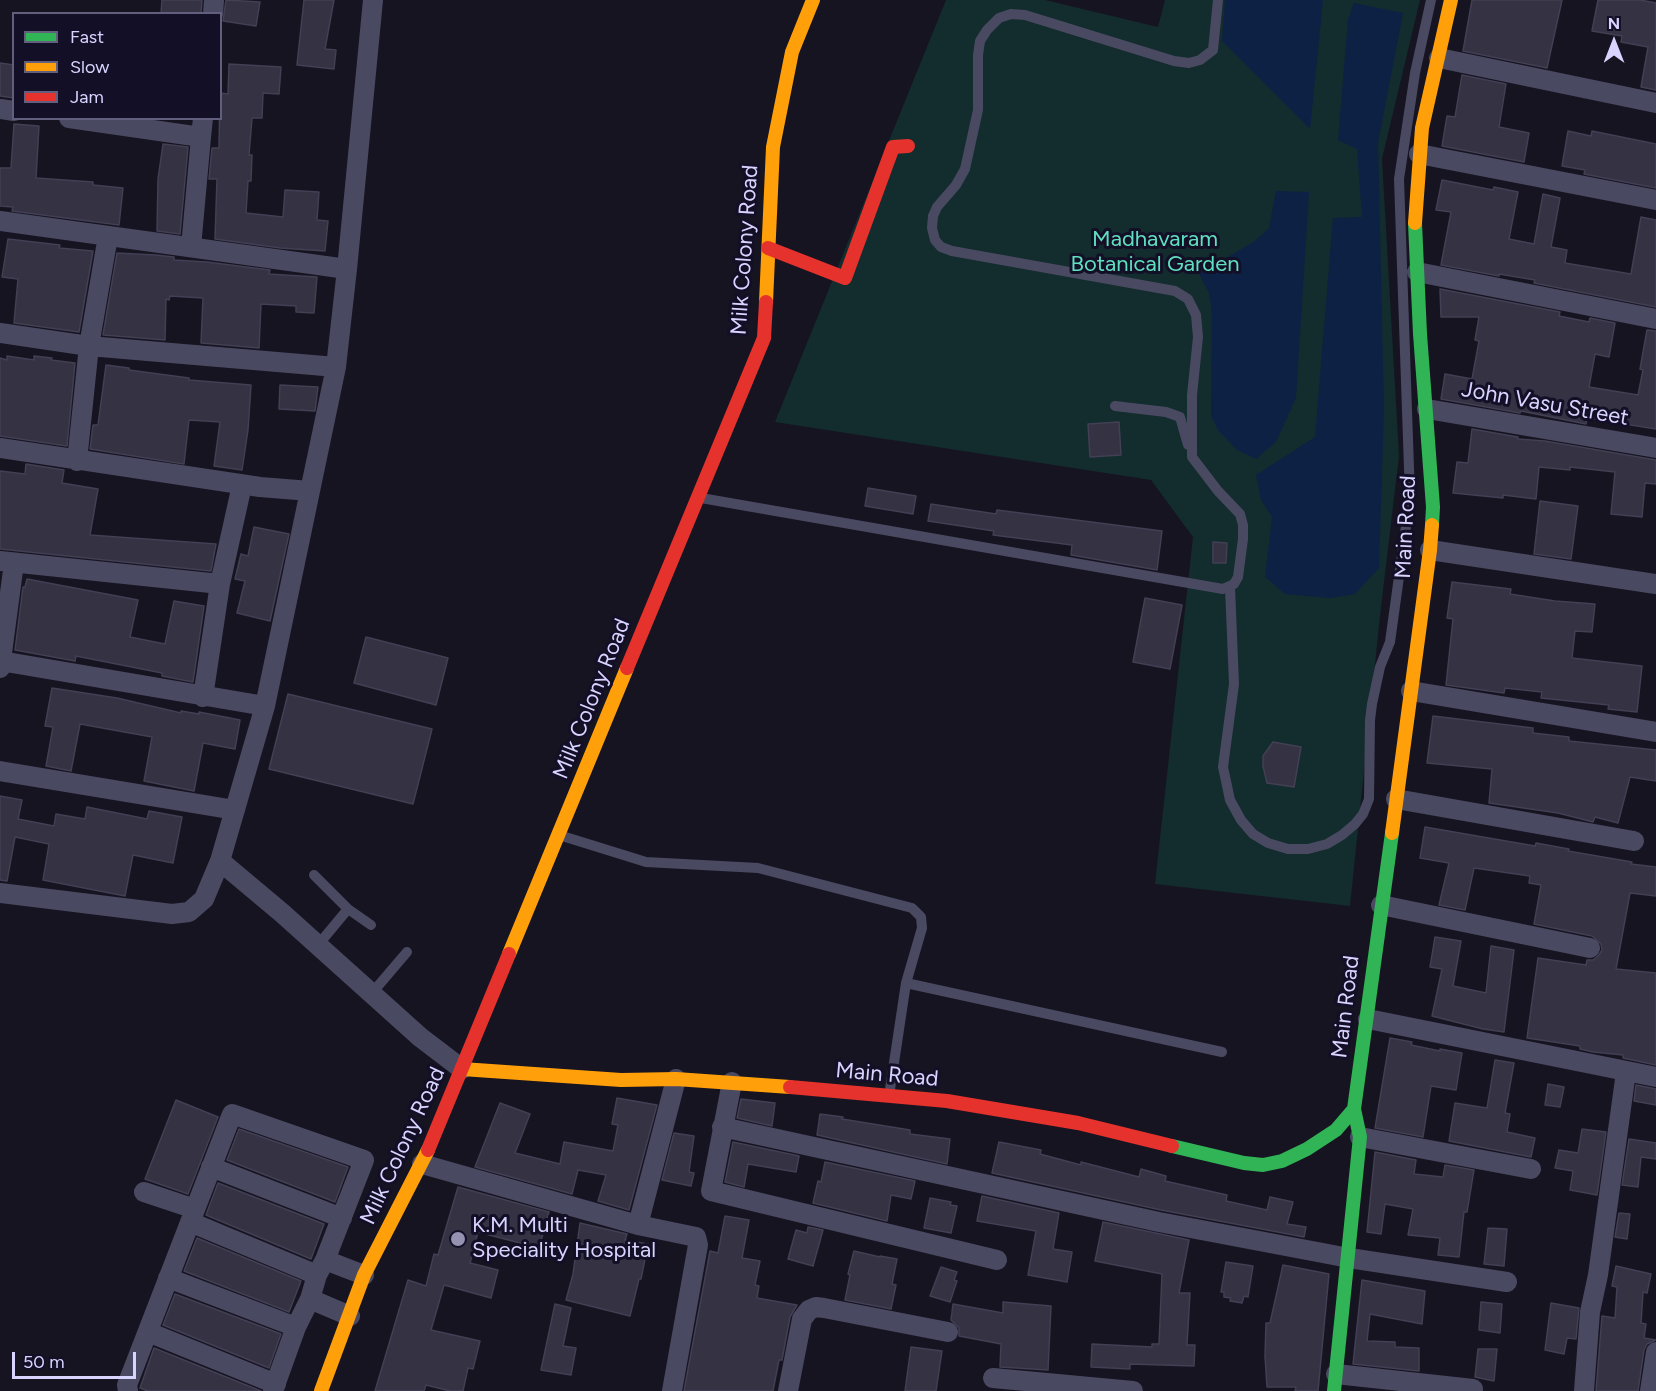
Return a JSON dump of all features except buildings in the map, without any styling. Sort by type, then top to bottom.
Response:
[{"type":"street","points":[[0,893],[172,914],[189,912],[204,899],[220,861],[265,706],[336,367],[373,0]]},
{"type":"street","name":"Milk Colony Road","points":[[321,1391],[364,1275],[422,1164],[764,338],[773,147],[792,52],[813,0]]},
{"type":"street","name":"Main Road","points":[[462,1069],[621,1080],[676,1079],[732,1082],[947,1101],[1078,1123],[1244,1163],[1263,1164],[1282,1161],[1307,1149],[1335,1130],[1354,1110],[1430,550],[1433,507],[1415,227],[1422,128],[1451,0]]},
{"type":"street","points":[[1439,58],[1656,103]]},
{"type":"street","points":[[96,120],[202,128],[191,247]]},
{"type":"street","points":[[768,248],[845,278],[894,147],[908,146]]},
{"type":"street","points":[[1419,154],[1656,200]]},
{"type":"street","points":[[0,221],[346,268]]},
{"type":"street","points":[[77,461],[89,346],[108,236]]},
{"type":"street","points":[[1417,272],[1656,319]]},
{"type":"street","points":[[0,333],[89,346],[336,367]]},
{"type":"street","name":"John Vasu Street","points":[[1427,409],[1656,448]]},
{"type":"street","points":[[0,448],[242,484],[310,491]]},
{"type":"street","points":[[203,697],[220,584],[242,484]]},
{"type":"street","points":[[1430,550],[1656,584]]},
{"type":"street","points":[[220,584],[7,562],[0,665],[265,706]]},
{"type":"street","points":[[1411,691],[1656,732]]},
{"type":"street","points":[[0,771],[235,810]]},
{"type":"street","points":[[1396,799],[1634,841]]},
{"type":"street","points":[[220,861],[420,1037],[462,1069]]},
{"type":"street","points":[[1381,905],[1590,948]]},
{"type":"street","points":[[1368,1019],[1656,1077]]},
{"type":"street","points":[[1584,1391],[1590,1312],[1598,1275],[1626,1071]]},
{"type":"street","points":[[638,1225],[676,1079]]},
{"type":"street","points":[[732,1082],[711,1191],[997,1260]]},
{"type":"street","points":[[1354,1110],[1360,1137],[1335,1383],[1473,1389]]},
{"type":"street","points":[[128,1391],[127,1385],[232,1114],[364,1160],[310,1299],[296,1327],[274,1388],[148,1332]]},
{"type":"street","points":[[722,1127],[1159,1222],[1349,1258],[1507,1282]]},
{"type":"street","points":[[1360,1137],[1531,1169]]},
{"type":"street","points":[[422,1164],[638,1225],[696,1237],[698,1241],[672,1391]]},
{"type":"street","points":[[211,1167],[342,1218]]},
{"type":"street","points":[[144,1192],[192,1216],[321,1267],[364,1275]]},
{"type":"street","points":[[168,1278],[296,1327]]},
{"type":"street","points":[[310,1299],[350,1316]]},
{"type":"street","points":[[788,1391],[802,1319],[809,1310],[816,1307],[948,1332]]},
{"type":"street","points":[[1650,1391],[1656,1352]]},
{"type":"street","points":[[993,1378],[1133,1391]]},
{"type":"lane","points":[[1192,457],[1192,395],[1198,337],[1196,315],[1188,299],[1175,291],[952,251],[942,247],[935,240],[932,228],[933,216],[938,207],[956,185],[965,169],[978,110],[980,42],[987,30],[999,18],[1011,14],[1025,15],[1174,61],[1189,63],[1200,60],[1213,50],[1218,0]]},
{"type":"lane","points":[[1230,587],[1234,684],[1223,767],[1230,800],[1241,820],[1253,834],[1268,843],[1288,849],[1308,849],[1327,844],[1355,824],[1363,814],[1369,799],[1372,704],[1380,667],[1390,642],[1410,497],[1399,179],[1413,84],[1431,0]]},
{"type":"lane","points":[[698,497],[1222,589],[1230,587],[1238,577],[1243,525],[1239,514],[1192,457],[1180,417],[1166,412],[1115,406]]},
{"type":"lane","points":[[559,835],[646,862],[776,871],[912,908],[921,917],[922,928],[906,983],[889,1096]]},
{"type":"lane","points":[[315,875],[348,909],[371,925]]},
{"type":"lane","points":[[318,945],[348,909]]},
{"type":"lane","points":[[372,993],[407,951]]},
{"type":"lane","points":[[906,983],[1222,1052]]},
{"type":"green space","name":"Madhavaram Botanical Garden","points":[[946,0],[1045,0],[1158,27],[1165,0],[1420,0],[1382,159],[1399,456],[1350,906],[1155,884],[1193,537],[1151,480],[775,422]]},
{"type":"water","points":[[1225,0],[1323,0],[1310,129],[1222,41]]},
{"type":"water","points":[[1354,3],[1403,13],[1378,143],[1384,409],[1379,568],[1355,594],[1330,598],[1285,594],[1265,577],[1272,517],[1261,500],[1256,475],[1315,437],[1333,218],[1362,217],[1357,149],[1338,140],[1348,19]]},
{"type":"water","points":[[1276,191],[1309,192],[1296,398],[1276,442],[1256,459],[1237,450],[1218,430],[1211,416],[1212,313],[1209,293],[1199,274],[1255,241],[1269,228]]},
{"type":"traffic: fast","points":[[1415,223],[1420,334],[1433,507],[1432,525]]},
{"type":"traffic: fast","points":[[1172,1146],[1244,1163],[1263,1165],[1282,1161],[1307,1149],[1336,1130],[1354,1109],[1392,833]]},
{"type":"traffic: fast","points":[[1334,1391],[1360,1137],[1354,1109]]},
{"type":"traffic: slow","points":[[766,302],[773,147],[792,52],[813,0]]},
{"type":"traffic: slow","points":[[1415,223],[1422,128],[1451,0]]},
{"type":"traffic: slow","points":[[1392,833],[1432,525]]},
{"type":"traffic: slow","points":[[509,954],[627,668]]},
{"type":"traffic: slow","points":[[462,1069],[621,1080],[676,1079],[790,1087]]},
{"type":"traffic: slow","points":[[321,1391],[364,1275],[428,1150]]},
{"type":"traffic: jam","points":[[768,248],[845,278],[893,147],[908,146]]},
{"type":"traffic: jam","points":[[627,668],[764,338],[766,302]]},
{"type":"traffic: jam","points":[[428,1150],[509,954]]},
{"type":"traffic: jam","points":[[790,1087],[947,1101],[1078,1123],[1172,1146]]},
{"type":"place","name":"K.M. Multi Speciality Hospital","points":[[458,1239]]}]
